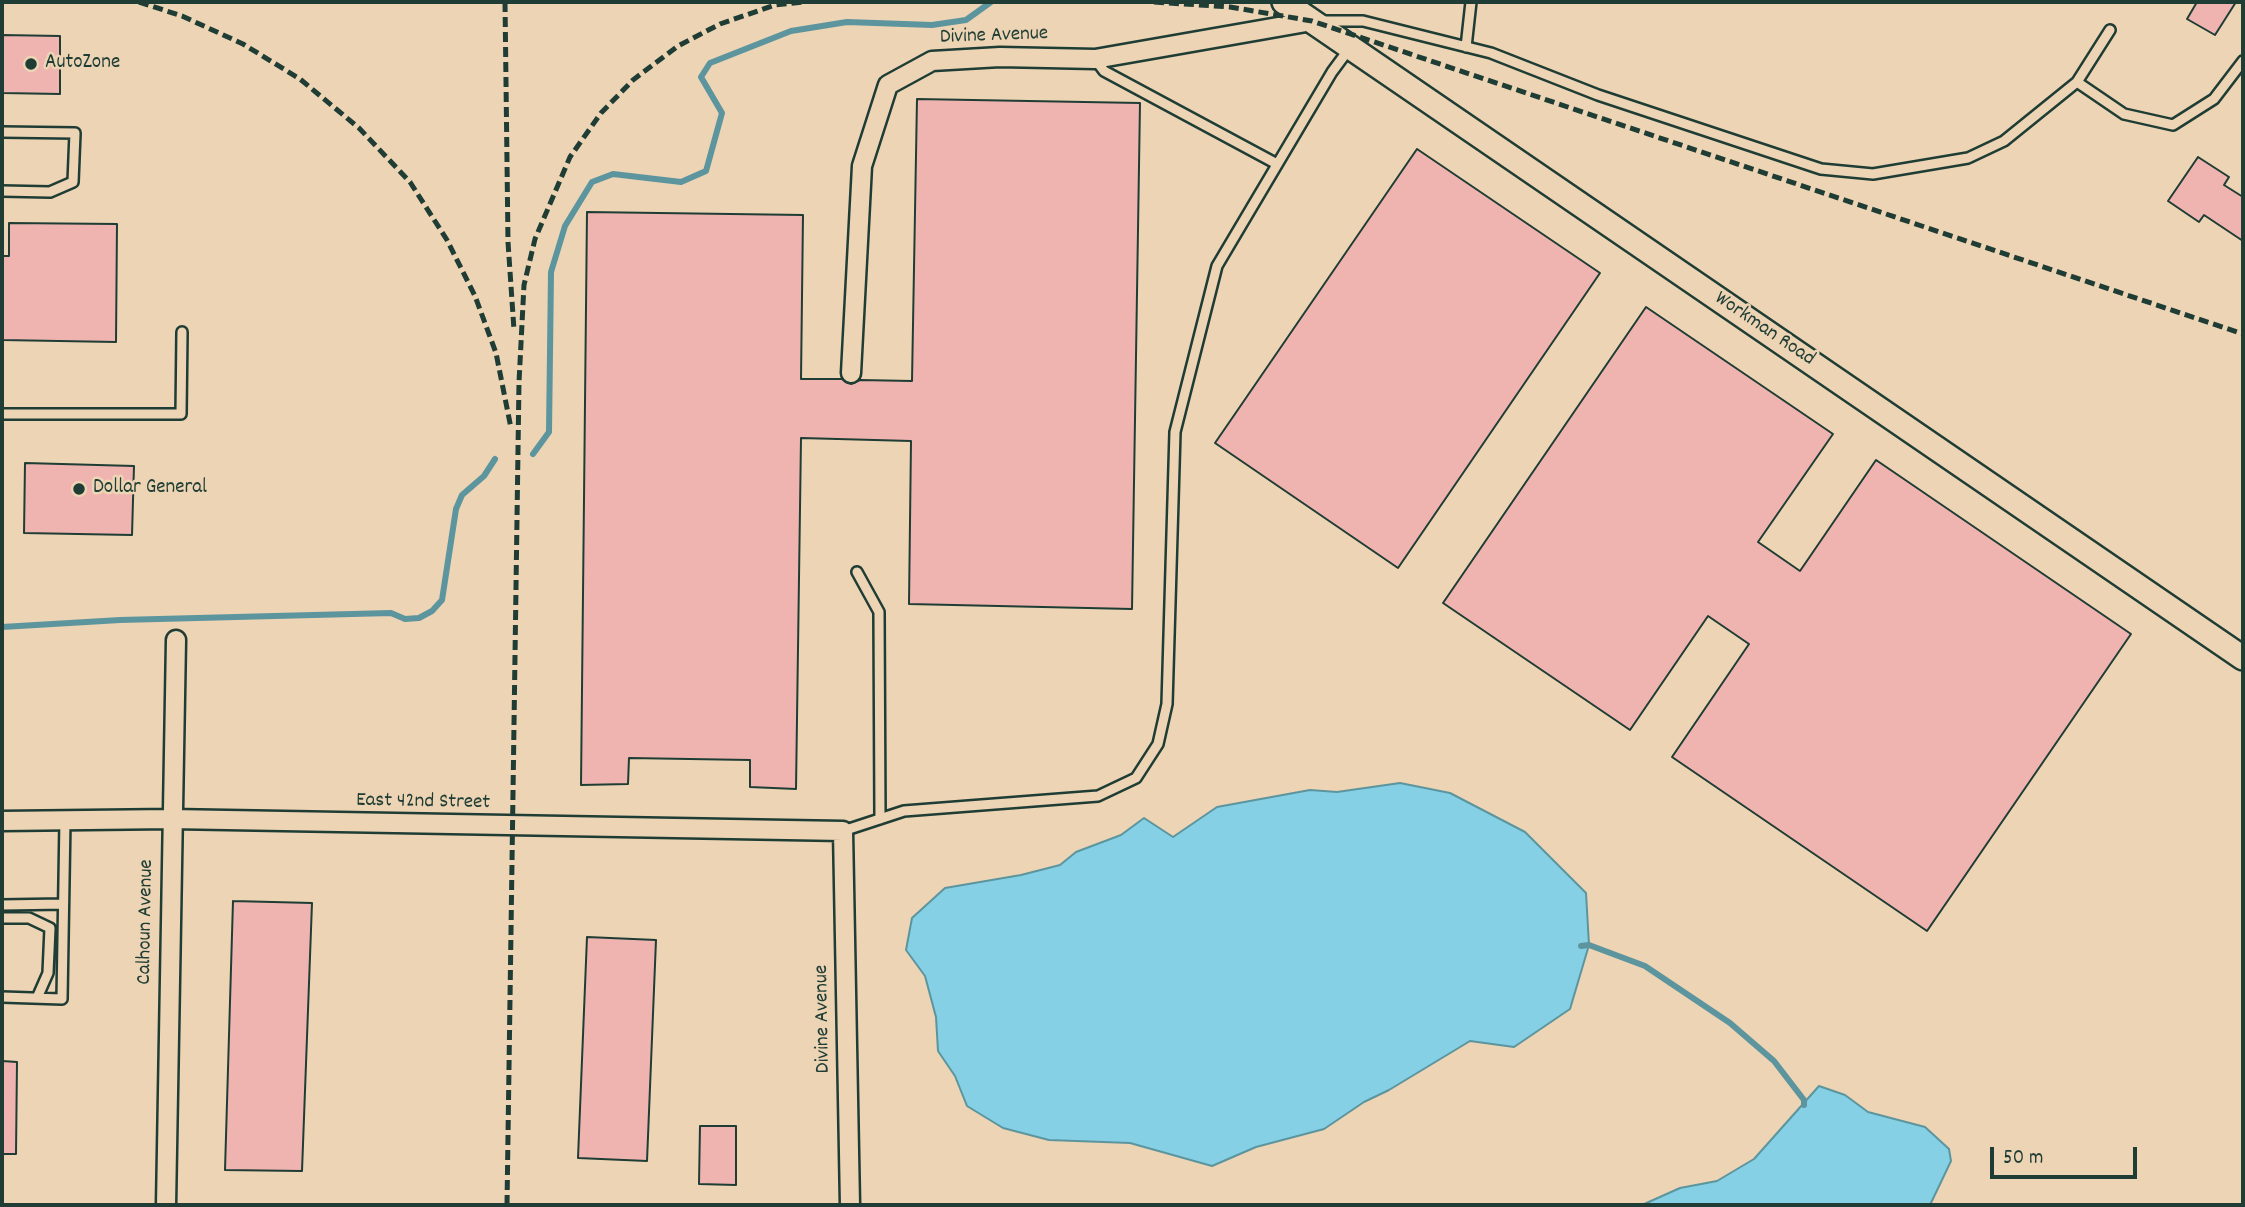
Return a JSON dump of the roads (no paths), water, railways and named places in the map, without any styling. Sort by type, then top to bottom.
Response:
[{"type":"street","name":"Workman Road","points":[[1284,2],[2243,658]]},
{"type":"street","name":"Divine Avenue","points":[[851,373],[862,166],[888,85],[932,61],[1000,57],[1095,59],[1312,21]]},
{"type":"street","name":"Calhoun Avenue","points":[[166,1205],[176,640]]},
{"type":"street","name":"East 42nd Street","points":[[2,821],[172,819],[844,831]]},
{"type":"street","name":"Divine Avenue","points":[[844,831],[850,1205]]},
{"type":"lane","points":[[1466,47],[1471,2]]},
{"type":"lane","points":[[1312,21],[1363,21],[1491,53],[1598,95],[1821,169],[1872,174],[1968,159],[2004,141],[2077,82],[2110,30]]},
{"type":"lane","points":[[844,831],[904,811],[1098,796],[1136,778],[1158,744],[1167,704],[1175,432],[1217,266],[1332,72],[1351,47]]},
{"type":"lane","points":[[1095,59],[1104,71],[1278,164]]},
{"type":"lane","points":[[2077,82],[2124,114],[2173,125],[2214,99],[2243,61]]},
{"type":"lane","points":[[2,132],[75,133],[73,182],[50,192],[2,191]]},
{"type":"lane","points":[[2,414],[181,414],[181,332]]},
{"type":"lane","points":[[857,572],[879,612],[880,819]]},
{"type":"lane","points":[[2,998],[62,999],[65,820]]},
{"type":"lane","points":[[2,905],[63,904]]},
{"type":"lane","points":[[2,918],[29,918],[50,928],[48,973],[37,998]]},
{"type":"water","points":[[1400,783],[1450,793],[1525,832],[1586,893],[1589,945],[1570,1009],[1514,1047],[1470,1041],[1364,1102],[1324,1129],[1256,1147],[1212,1166],[1130,1143],[1049,1140],[1003,1128],[967,1106],[955,1076],[938,1051],[936,1017],[925,976],[906,950],[912,918],[945,888],[1021,875],[1060,865],[1076,852],[1121,835],[1144,818],[1173,837],[1217,807],[1310,790],[1337,792]]},
{"type":"water","points":[[1819,1086],[1845,1095],[1868,1112],[1925,1127],[1949,1149],[1951,1161],[1930,1205],[1642,1205],[1680,1188],[1717,1181],[1754,1159]]},
{"type":"waterway","points":[[533,454],[549,432],[551,272],[565,226],[592,182],[613,174],[681,182],[706,171],[722,113],[701,77],[710,63],[791,31],[847,22],[932,25],[966,20],[991,2]]},
{"type":"waterway","points":[[2,627],[120,620],[391,613],[405,619],[419,618],[432,611],[442,600],[456,509],[462,495],[484,476],[495,459]]},
{"type":"waterway","points":[[1581,946],[1589,945],[1645,966],[1730,1023],[1774,1061],[1804,1100],[1804,1105]]},
{"type":"railway","points":[[139,2],[182,16],[243,44],[300,79],[359,128],[410,182],[447,240],[475,296],[496,353],[511,428]]},
{"type":"railway","points":[[505,2],[508,242],[514,330]]},
{"type":"railway","points":[[507,1205],[519,382],[524,285],[535,239],[570,157],[601,113],[633,80],[678,46],[720,24],[775,5],[803,2]]},
{"type":"railway","points":[[1154,2],[1230,7],[1312,21],[2243,334]]},
{"type":"place","name":"AutoZone","points":[[31,64]]},
{"type":"place","name":"Dollar General","points":[[79,489]]}]
